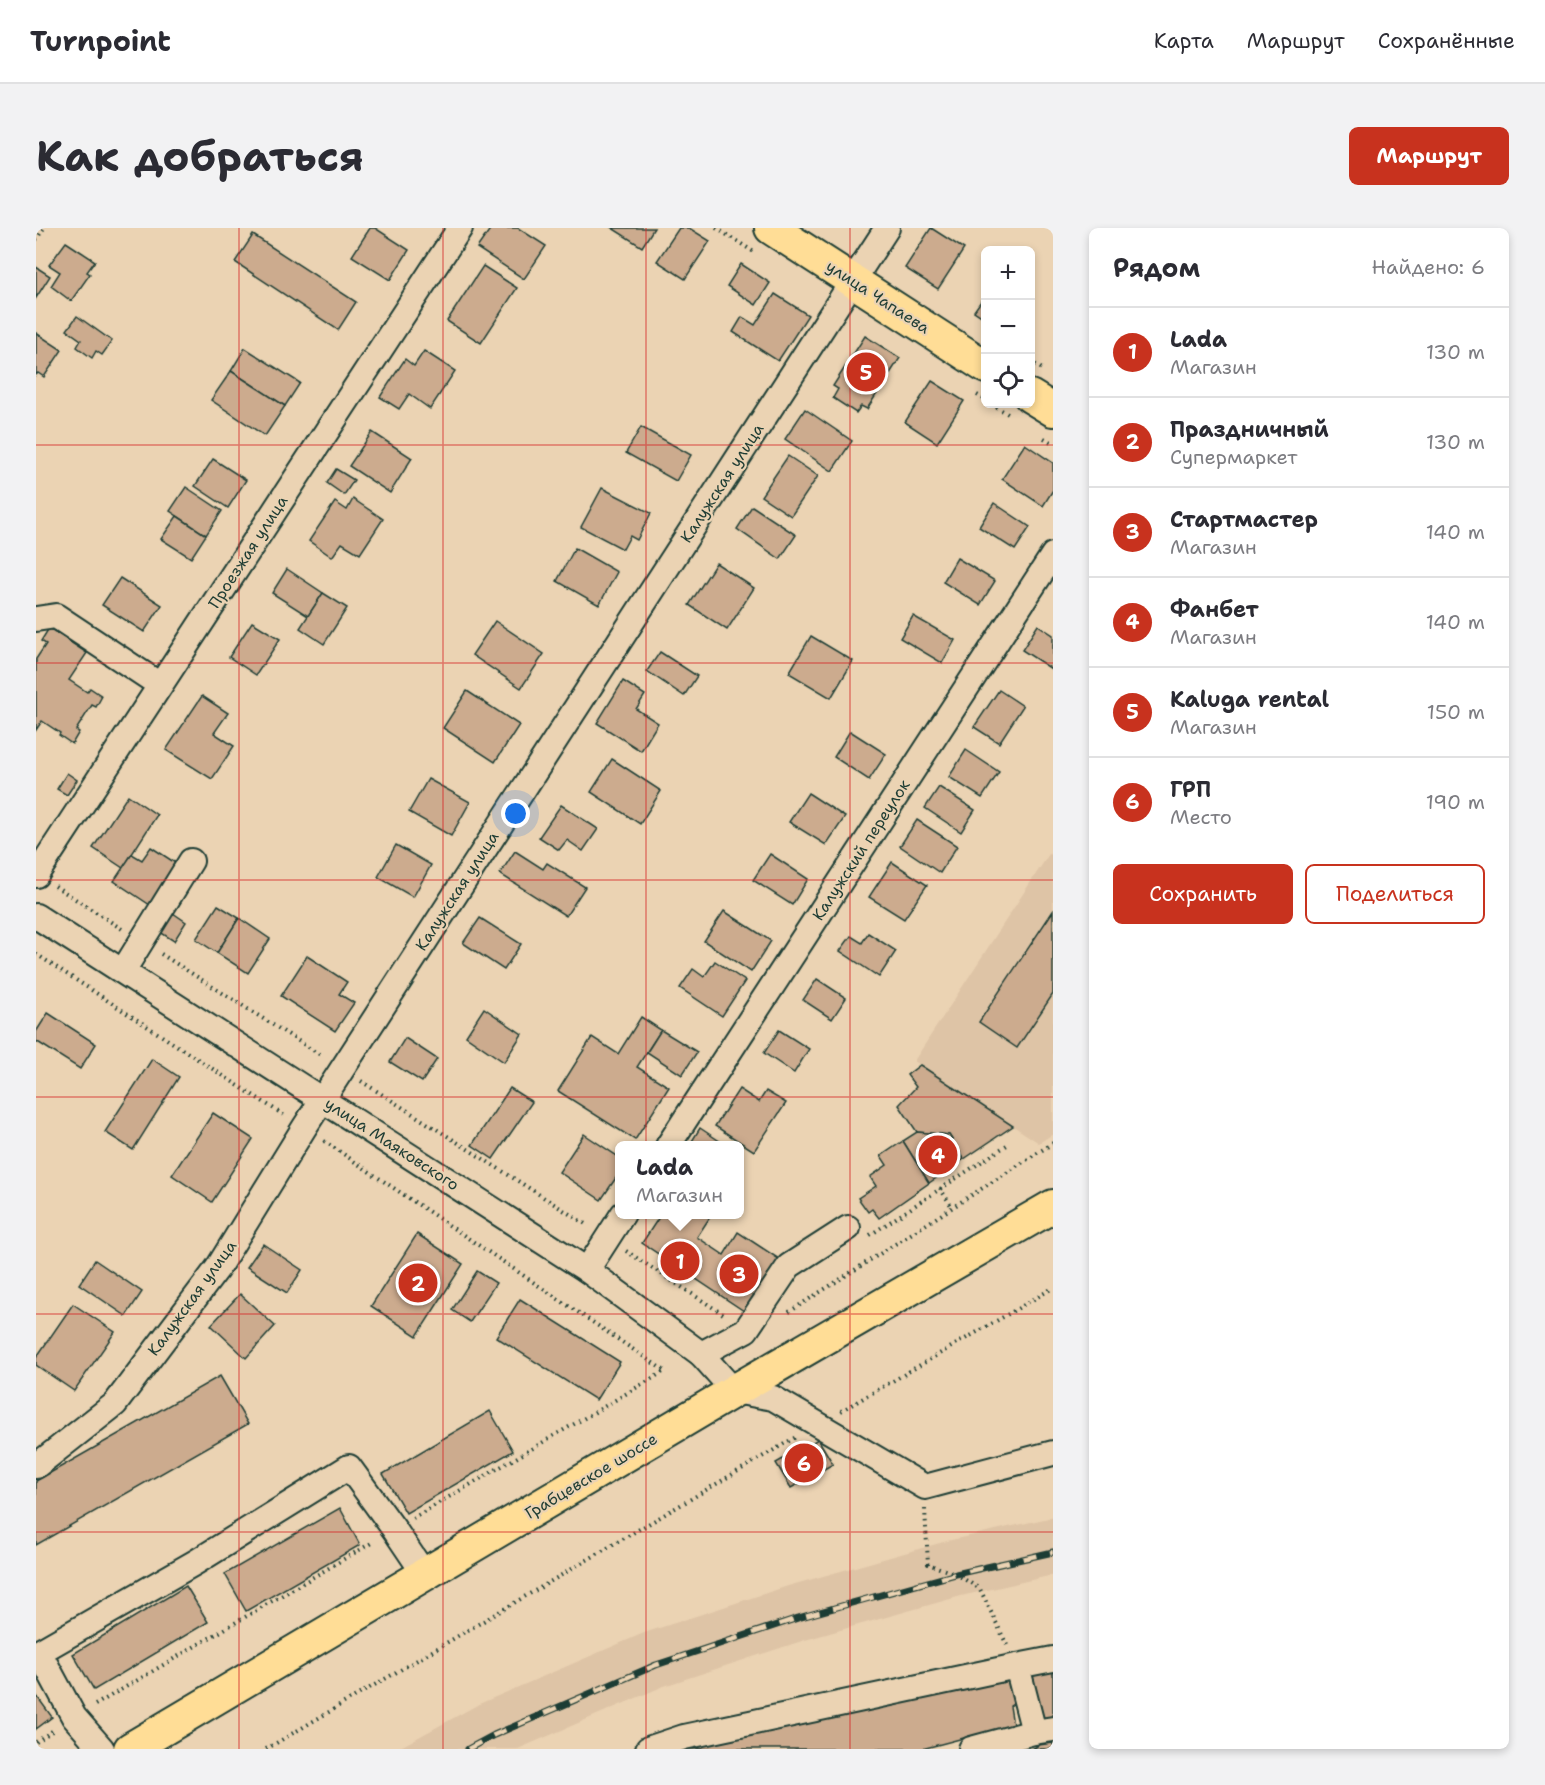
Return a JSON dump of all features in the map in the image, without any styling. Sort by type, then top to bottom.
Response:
[{"type":"main road","name":"улица Чапаева","points":[[771,228],[981,363]]},
{"type":"main road","points":[[1035,399],[1053,410]]},
{"type":"main road","name":"Грабцевское шоссе","points":[[130,1749],[734,1391],[1053,1206]]},
{"type":"street","name":"Проезжая улица","points":[[36,875],[460,228]]},
{"type":"street","name":"Калужская улица","points":[[36,1466],[115,1404],[217,1269],[322,1100],[887,228]]},
{"type":"street","name":"Калужский переулок","points":[[671,1141],[1053,555]]},
{"type":"street","points":[[36,619],[56,616],[160,685]]},
{"type":"street","points":[[123,971],[191,861]]},
{"type":"street","name":"улица Маяковского","points":[[36,916],[587,1270],[701,1354],[734,1391]]},
{"type":"street","points":[[587,1270],[621,1219]]},
{"type":"street","points":[[701,1354],[746,1330],[789,1266],[848,1228]]},
{"type":"street","points":[[734,1391],[773,1398],[925,1487],[1053,1453]]},
{"type":"street","points":[[102,1749],[74,1717],[37,1651],[196,1562],[349,1467],[425,1575]]},
{"type":"street","points":[[648,1749],[684,1737],[1053,1659]]},
{"type":"street","points":[[971,1749],[1044,1731],[1017,1666]]},
{"type":"path","points":[[36,240],[44,228]]},
{"type":"path","points":[[36,954],[304,1128],[665,1371],[74,1717],[36,1742]]},
{"type":"path","points":[[882,1227],[1010,1143]]},
{"type":"path","points":[[940,1188],[952,1207]]},
{"type":"path","points":[[266,1749],[1053,1288]]},
{"type":"path","points":[[925,1487],[924,1518],[928,1564],[956,1574],[980,1589],[1017,1666]]},
{"type":"shaded area","points":[[1049,854],[1053,855],[1053,1134],[1039,1143],[914,1061]]},
{"type":"shaded area","points":[[1053,1517],[1053,1575],[961,1596],[805,1640],[664,1686],[518,1749],[397,1749],[479,1704],[644,1633],[788,1586],[947,1541]]},
{"type":"building","points":[[370,228],[375,228],[409,250],[390,280],[352,256]]},
{"type":"building","points":[[491,228],[518,228],[546,246],[524,279],[477,248]]},
{"type":"building","points":[[612,228],[654,228],[642,247]]},
{"type":"building","points":[[679,228],[689,228],[710,241],[685,279],[657,261]]},
{"type":"building","points":[[931,228],[964,249],[938,289],[905,268]]},
{"type":"building","points":[[253,235],[356,302],[338,330],[235,262]]},
{"type":"building","points":[[66,242],[95,261],[87,272],[90,274],[71,301],[51,286],[60,272],[49,265]]},
{"type":"building","points":[[741,264],[770,283],[756,305],[727,286]]},
{"type":"building","points":[[483,266],[517,288],[481,343],[447,321]]},
{"type":"building","points":[[36,267],[50,276],[36,298]]},
{"type":"building","points":[[775,294],[808,315],[778,361],[733,332],[742,317],[755,325]]},
{"type":"building","points":[[981,301],[981,316],[974,311]]},
{"type":"building","points":[[77,316],[112,341],[102,355],[96,351],[92,358],[77,347],[81,340],[67,330]]},
{"type":"building","points":[[36,333],[62,350],[44,377],[38,373],[36,375]]},
{"type":"building","points":[[865,336],[900,358],[867,409],[861,406],[856,413],[833,398],[838,389],[833,386]]},
{"type":"building","points":[[245,348],[300,383],[285,406],[231,371]]},
{"type":"building","points":[[424,351],[455,371],[430,409],[409,394],[399,409],[380,397],[405,359],[414,366]]},
{"type":"building","points":[[231,371],[285,406],[265,436],[211,400]]},
{"type":"building","points":[[932,381],[964,401],[937,443],[905,422]]},
{"type":"building","points":[[805,409],[852,441],[832,471],[785,439]]},
{"type":"building","points":[[641,427],[691,455],[676,481],[626,453]]},
{"type":"building","points":[[372,432],[412,458],[390,493],[349,466]]},
{"type":"building","points":[[1025,444],[1053,463],[1053,490],[1043,506],[1002,479]]},
{"type":"building","points":[[788,456],[818,476],[791,516],[761,496]]},
{"type":"building","points":[[213,459],[246,480],[228,508],[195,486]]},
{"type":"building","points":[[336,469],[354,480],[344,495],[327,483]]},
{"type":"building","points":[[186,487],[222,511],[206,535],[170,511]]},
{"type":"building","points":[[602,488],[651,513],[637,540],[630,536],[623,549],[581,527]]},
{"type":"building","points":[[353,499],[383,519],[360,554],[342,543],[332,557],[309,541],[335,502],[347,510]]},
{"type":"building","points":[[994,503],[1030,527],[1015,550],[979,527]]},
{"type":"building","points":[[752,506],[796,535],[780,559],[737,529]]},
{"type":"building","points":[[177,516],[206,535],[191,558],[161,539]]},
{"type":"building","points":[[575,548],[617,572],[599,605],[557,581]]},
{"type":"building","points":[[957,558],[995,581],[980,605],[943,582]]},
{"type":"building","points":[[716,563],[754,588],[727,630],[689,605]]},
{"type":"building","points":[[287,569],[323,593],[308,616],[272,593]]},
{"type":"building","points":[[120,578],[162,605],[144,632],[102,605]]},
{"type":"building","points":[[323,593],[347,608],[324,644],[300,628]]},
{"type":"building","points":[[913,616],[955,640],[942,663],[900,638]]},
{"type":"building","points":[[495,621],[544,654],[521,688],[472,655]]},
{"type":"building","points":[[252,622],[280,639],[256,675],[229,657]]},
{"type":"building","points":[[1038,625],[1053,635],[1053,670],[1022,650]]},
{"type":"building","points":[[49,628],[87,653],[69,680],[87,692],[90,688],[102,696],[96,707],[92,705],[76,730],[79,732],[72,744],[42,721],[36,730],[36,659],[46,644],[41,641]]},
{"type":"building","points":[[811,636],[853,661],[831,698],[789,673]]},
{"type":"building","points":[[660,652],[697,676],[684,696],[647,671]]},
{"type":"building","points":[[623,681],[645,695],[636,709],[658,723],[641,751],[597,723]]},
{"type":"building","points":[[999,690],[1023,706],[999,743],[974,727]]},
{"type":"building","points":[[467,691],[519,725],[495,762],[443,728]]},
{"type":"building","points":[[202,696],[228,713],[214,733],[234,746],[212,779],[166,750]]},
{"type":"building","points":[[850,731],[886,754],[869,780],[834,757]]},
{"type":"building","points":[[966,750],[999,772],[982,798],[949,777]]},
{"type":"building","points":[[612,759],[661,791],[640,824],[591,792]]},
{"type":"building","points":[[67,773],[77,780],[67,795],[57,789]]},
{"type":"building","points":[[428,779],[470,802],[451,836],[409,812]]},
{"type":"building","points":[[939,787],[975,810],[961,832],[925,808]]},
{"type":"building","points":[[808,793],[845,817],[826,845],[789,822]]},
{"type":"building","points":[[128,795],[157,815],[123,868],[93,848]]},
{"type":"building","points":[[561,805],[598,829],[583,851],[567,840],[559,850],[539,837]]},
{"type":"building","points":[[917,820],[957,846],[940,873],[900,846]]},
{"type":"building","points":[[396,845],[431,865],[413,897],[378,877]]},
{"type":"building","points":[[151,847],[177,864],[150,905],[114,881],[132,854],[142,860]]},
{"type":"building","points":[[515,851],[543,869],[547,863],[585,887],[566,916],[500,874]]},
{"type":"building","points":[[770,854],[808,879],[792,905],[753,880]]},
{"type":"building","points":[[892,862],[927,885],[904,919],[869,897]]},
{"type":"building","points":[[218,905],[239,918],[217,953],[196,939]]},
{"type":"building","points":[[724,911],[771,941],[751,972],[704,941]]},
{"type":"building","points":[[1053,911],[1053,994],[1017,1048],[979,1022]]},
{"type":"building","points":[[173,913],[186,922],[174,941],[160,932]]},
{"type":"building","points":[[239,918],[270,939],[248,973],[217,953]]},
{"type":"building","points":[[480,918],[521,944],[504,970],[463,943]]},
{"type":"building","points":[[868,933],[896,951],[879,977],[840,951],[851,936],[862,943]]},
{"type":"building","points":[[307,956],[347,982],[339,994],[354,1003],[335,1031],[281,996]]},
{"type":"building","points":[[715,961],[745,981],[722,1016],[680,988],[693,969],[704,977]]},
{"type":"building","points":[[817,979],[846,998],[832,1019],[803,1000]]},
{"type":"building","points":[[484,1008],[522,1034],[504,1062],[466,1036]]},
{"type":"building","points":[[48,1013],[96,1044],[80,1069],[36,1041],[36,1032]]},
{"type":"building","points":[[641,1017],[661,1030],[637,1067],[669,1087],[635,1140],[558,1091],[592,1037],[618,1054]]},
{"type":"building","points":[[661,1030],[697,1052],[682,1075],[647,1052]]},
{"type":"building","points":[[779,1030],[809,1049],[794,1073],[764,1053]]},
{"type":"building","points":[[405,1038],[437,1059],[422,1082],[390,1062]]},
{"type":"building","points":[[152,1059],[179,1077],[133,1150],[105,1132]]},
{"type":"building","points":[[920,1065],[1013,1126],[964,1159],[949,1135],[917,1132],[899,1105],[916,1087],[907,1075]]},
{"type":"building","points":[[510,1088],[532,1102],[493,1159],[472,1145]]},
{"type":"building","points":[[739,1089],[759,1102],[766,1091],[786,1103],[754,1151],[744,1145],[744,1141],[738,1141],[715,1126]]},
{"type":"building","points":[[213,1113],[253,1139],[212,1202],[172,1175]]},
{"type":"building","points":[[700,1128],[720,1141],[692,1141]]},
{"type":"building","points":[[917,1132],[949,1135],[964,1159],[929,1183],[903,1141]]},
{"type":"building","points":[[584,1134],[615,1155],[615,1179],[601,1200],[559,1172]]},
{"type":"building","points":[[903,1141],[929,1183],[879,1218],[872,1209],[868,1212],[858,1198],[876,1186],[870,1177],[887,1165],[881,1156]]},
{"type":"building","points":[[658,1219],[709,1219],[697,1237],[724,1255],[738,1232],[779,1259],[744,1311],[642,1243]]},
{"type":"building","points":[[417,1234],[463,1264],[417,1336],[371,1306]]},
{"type":"building","points":[[263,1244],[302,1270],[287,1293],[247,1267]]},
{"type":"building","points":[[95,1260],[142,1292],[126,1316],[79,1284]]},
{"type":"building","points":[[477,1271],[496,1283],[470,1322],[452,1310]]},
{"type":"building","points":[[240,1294],[275,1326],[246,1358],[211,1325]]},
{"type":"building","points":[[520,1299],[620,1362],[596,1400],[496,1337]]},
{"type":"building","points":[[73,1304],[115,1332],[74,1391],[36,1365],[36,1358]]},
{"type":"building","points":[[220,1376],[248,1424],[36,1545],[36,1481]]},
{"type":"building","points":[[490,1411],[513,1451],[406,1513],[383,1474]]},
{"type":"building","points":[[818,1439],[833,1464],[791,1488],[776,1463]]},
{"type":"building","points":[[340,1508],[360,1545],[246,1611],[225,1574]]},
{"type":"building","points":[[186,1586],[208,1622],[94,1690],[73,1654]]},
{"type":"building","points":[[1053,1669],[1053,1719],[1039,1722],[1028,1674]]},
{"type":"building","points":[[1012,1677],[1019,1700],[1010,1706],[1013,1725],[922,1749],[680,1749]]},
{"type":"building","points":[[36,1695],[52,1717],[36,1729]]},
{"type":"building","points":[[1053,1743],[1053,1749],[1032,1749],[1039,1745]]},
{"type":"railway","points":[[468,1749],[494,1735],[656,1665],[798,1618],[956,1574],[1053,1552]]},
{"type":"place","name":"Kaluga rental","points":[[866,372]]},
{"type":"place","name":"Фанбет","points":[[938,1155]]},
{"type":"place","name":"Lada","points":[[680,1261]]},
{"type":"place","name":"Стартмастер","points":[[739,1274]]},
{"type":"place","name":"Праздничный","points":[[418,1283]]},
{"type":"place","name":"ГРП","points":[[804,1463]]}]
